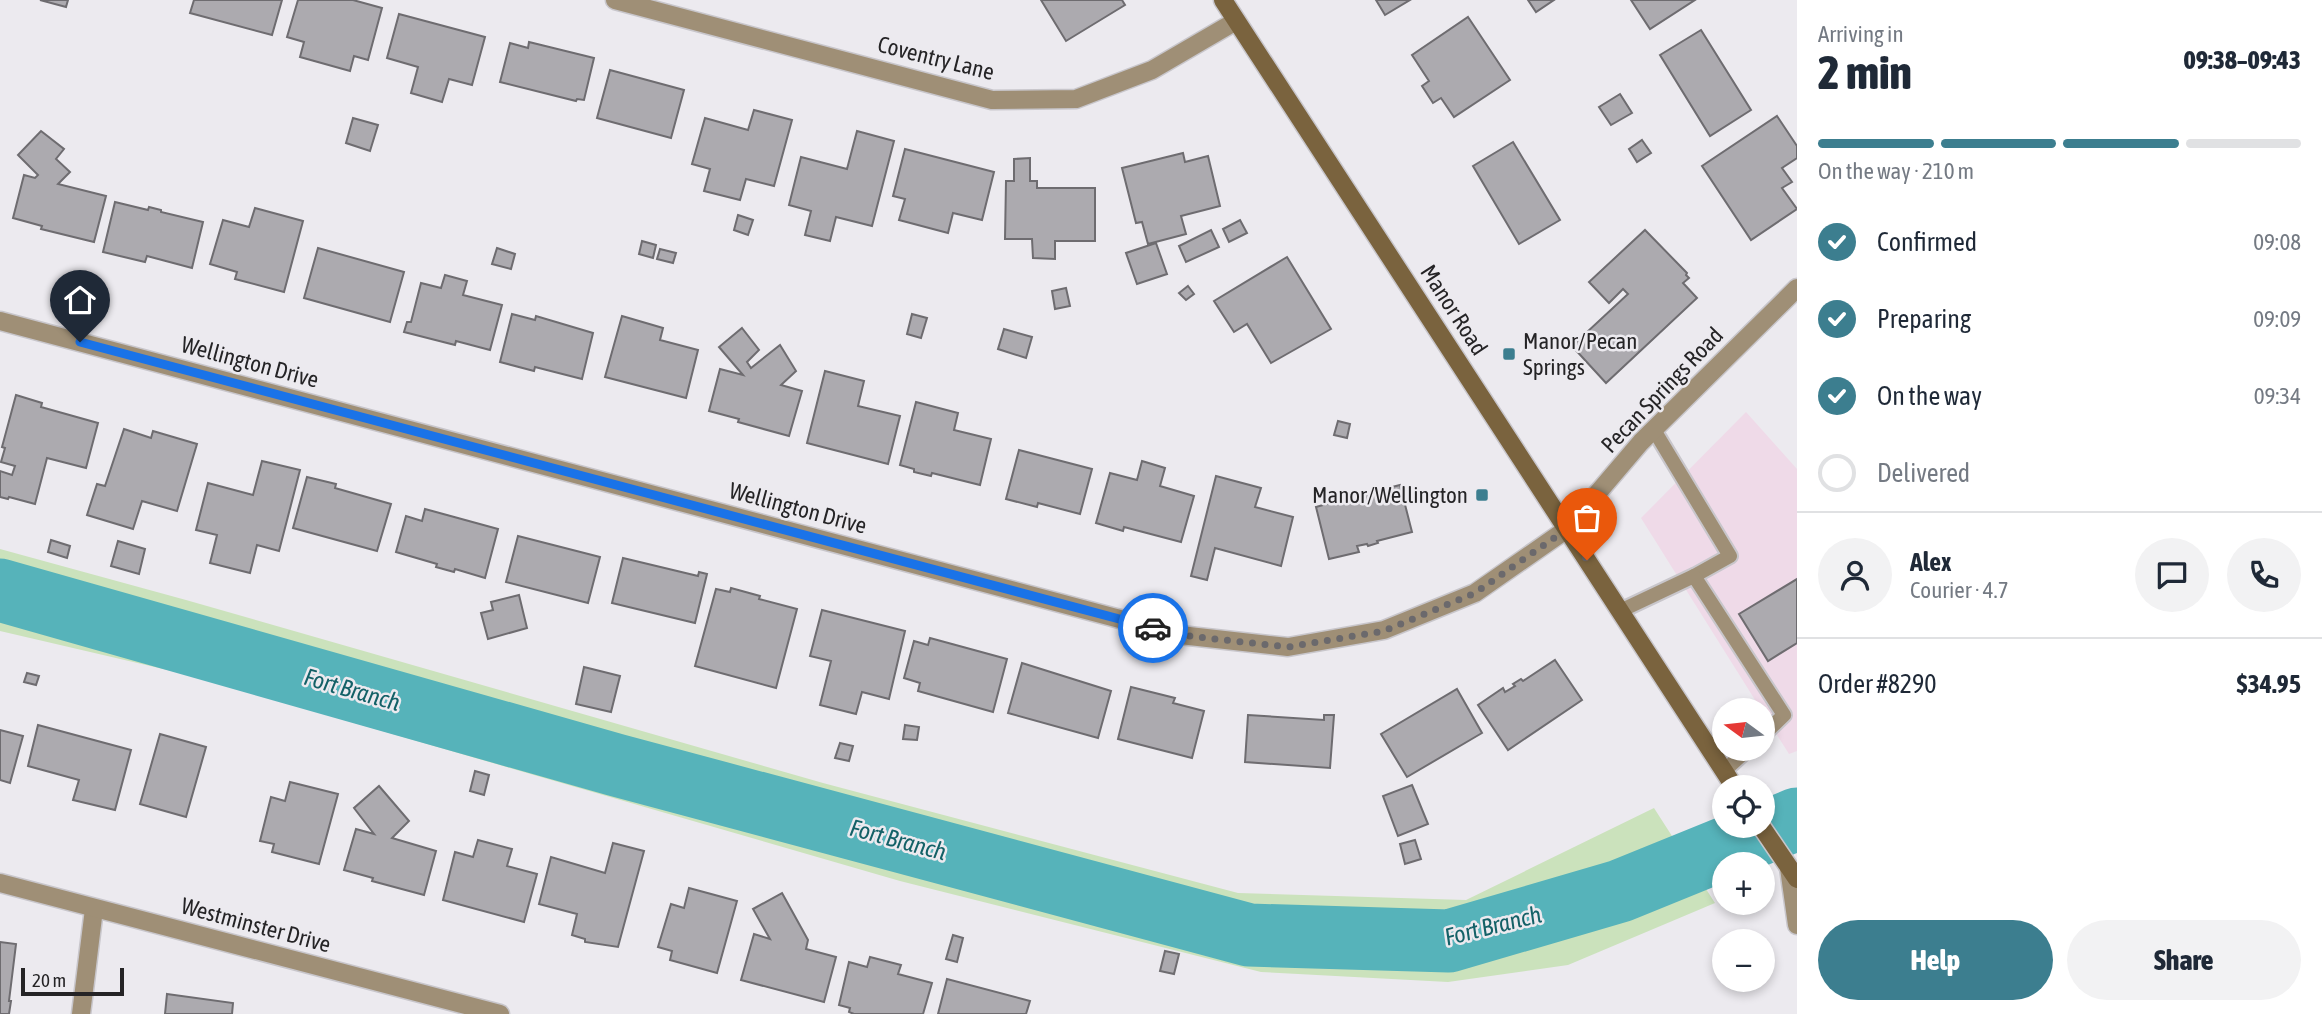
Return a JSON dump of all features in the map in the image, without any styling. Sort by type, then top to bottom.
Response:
[{"type":"main road","name":"Manor Road","points":[[1223,0],[1727,775]]},
{"type":"main road","points":[[1768,838],[1793,874]]},
{"type":"street","name":"Coventry Lane","points":[[615,0],[992,100],[1076,99],[1152,70],[1236,21]]},
{"type":"street","name":"Pecan Springs Road","points":[[1567,529],[1654,430],[1797,288]]},
{"type":"street","name":"Wellington Drive","points":[[0,321],[1180,635],[1288,647],[1384,631],[1475,593],[1567,529]]},
{"type":"street","points":[[1793,874],[1797,925]]},
{"type":"street","name":"Westminster Drive","points":[[0,883],[500,1014]]},
{"type":"street","points":[[81,1014],[94,908]]},
{"type":"lane","points":[[1620,611],[1730,556],[1654,430]]},
{"type":"lane","points":[[1694,576],[1773,698]]},
{"type":"lane","points":[[1775,701],[1784,715],[1775,724]]},
{"type":"lane","points":[[1724,771],[1735,761]]},
{"type":"shaded area","points":[[1746,412],[1797,469],[1797,751],[1789,754],[1775,732],[1775,698],[1754,698],[1641,518]]},
{"type":"green space","points":[[0,549],[823,783],[1238,893],[1466,900],[1654,808],[1712,898],[1712,904],[1568,965],[1448,982],[1261,972],[900,881],[189,675],[0,631]]},
{"type":"building","points":[[40,0],[68,0],[66,7]]},
{"type":"building","points":[[194,0],[282,0],[272,35],[190,13]]},
{"type":"building","points":[[298,0],[353,0],[382,8],[368,60],[354,56],[350,71],[300,57],[304,42],[287,37]]},
{"type":"building","points":[[1041,0],[1122,0],[1125,5],[1066,41]]},
{"type":"building","points":[[1376,0],[1410,0],[1385,15]]},
{"type":"building","points":[[1528,0],[1554,0],[1536,12]]},
{"type":"building","points":[[1631,0],[1695,0],[1650,29]]},
{"type":"building","points":[[399,14],[485,37],[472,85],[449,79],[442,102],[411,93],[418,67],[387,58]]},
{"type":"building","points":[[1468,17],[1510,80],[1454,117],[1441,98],[1433,103],[1422,86],[1429,81],[1412,55]]},
{"type":"building","points":[[1701,30],[1751,110],[1710,136],[1660,55]]},
{"type":"building","points":[[529,42],[594,58],[584,100],[576,101],[500,82],[510,43],[528,48]]},
{"type":"building","points":[[610,70],[684,90],[671,138],[597,118]]},
{"type":"building","points":[[1620,94],[1632,113],[1611,125],[1599,107]]},
{"type":"building","points":[[754,110],[792,120],[774,186],[746,179],[740,200],[704,191],[710,169],[692,164],[705,118],[748,130]]},
{"type":"building","points":[[1777,116],[1797,146],[1797,158],[1782,168],[1792,182],[1782,188],[1797,209],[1751,240],[1702,166]]},
{"type":"building","points":[[353,118],[378,125],[370,151],[346,143]]},
{"type":"building","points":[[41,131],[64,149],[56,159],[70,172],[58,184],[106,196],[94,242],[41,229],[42,226],[13,218],[24,175],[35,178],[38,175],[18,155]]},
{"type":"building","points":[[857,131],[894,141],[872,226],[836,217],[830,241],[805,235],[811,211],[789,205],[801,157],[847,169]]},
{"type":"building","points":[[1642,140],[1651,153],[1637,162],[1629,149]]},
{"type":"building","points":[[1513,142],[1560,220],[1519,244],[1473,166]]},
{"type":"building","points":[[905,149],[994,172],[982,220],[953,213],[948,233],[899,220],[905,199],[893,196]]},
{"type":"building","points":[[1183,153],[1185,162],[1208,156],[1220,206],[1181,216],[1186,234],[1148,244],[1142,222],[1136,223],[1122,168]]},
{"type":"building","points":[[1030,158],[1030,181],[1037,181],[1037,188],[1095,188],[1095,241],[1055,241],[1055,259],[1033,258],[1032,239],[1005,239],[1006,181],[1014,181],[1014,159]]},
{"type":"building","points":[[115,202],[148,210],[149,207],[203,222],[192,268],[147,256],[145,262],[103,252]]},
{"type":"building","points":[[255,208],[303,221],[284,292],[235,279],[237,272],[210,264],[223,220],[249,227]]},
{"type":"building","points":[[738,215],[753,220],[748,235],[734,230]]},
{"type":"building","points":[[1240,220],[1247,233],[1229,242],[1223,229]]},
{"type":"building","points":[[1211,230],[1219,247],[1186,262],[1179,246]]},
{"type":"building","points":[[1645,230],[1687,273],[1689,278],[1683,283],[1697,298],[1606,383],[1572,346],[1628,294],[1623,289],[1609,303],[1589,282]]},
{"type":"building","points":[[642,241],[656,245],[653,258],[639,254]]},
{"type":"building","points":[[1156,243],[1167,274],[1137,284],[1126,253]]},
{"type":"building","points":[[318,248],[404,272],[390,322],[304,298]]},
{"type":"building","points":[[497,248],[515,254],[511,269],[492,264]]},
{"type":"building","points":[[660,249],[676,253],[673,263],[657,259]]},
{"type":"building","points":[[1287,257],[1331,329],[1271,363],[1247,324],[1234,332],[1214,301]]},
{"type":"building","points":[[445,275],[467,281],[463,295],[502,305],[490,350],[456,341],[455,345],[404,332],[407,322],[411,322],[421,283],[441,288]]},
{"type":"building","points":[[1188,286],[1194,294],[1186,300],[1179,293]]},
{"type":"building","points":[[1066,288],[1070,306],[1055,309],[1052,291]]},
{"type":"building","points":[[512,314],[535,320],[536,316],[593,333],[582,379],[535,367],[534,371],[500,362]]},
{"type":"building","points":[[912,314],[927,318],[921,338],[907,334]]},
{"type":"building","points":[[622,316],[663,328],[660,340],[698,350],[686,398],[605,377]]},
{"type":"building","points":[[742,328],[759,350],[747,362],[751,368],[780,345],[796,371],[781,385],[802,391],[789,436],[709,411],[720,369],[743,375],[719,347]]},
{"type":"building","points":[[1004,329],[1032,337],[1026,358],[998,349]]},
{"type":"building","points":[[825,371],[864,381],[858,406],[900,416],[888,464],[807,443]]},
{"type":"building","points":[[16,395],[42,403],[41,407],[98,423],[86,468],[47,458],[35,504],[0,497],[0,471],[12,475],[15,466],[1,462],[5,448],[2,447]]},
{"type":"building","points":[[916,402],[958,413],[954,430],[991,439],[980,485],[932,473],[931,476],[914,472],[914,469],[900,465]]},
{"type":"building","points":[[1338,421],[1350,424],[1347,438],[1334,435]]},
{"type":"building","points":[[124,429],[151,438],[153,431],[197,444],[177,511],[142,501],[133,529],[87,515],[97,484],[105,486]]},
{"type":"building","points":[[1019,450],[1092,469],[1080,514],[1038,503],[1037,507],[1006,499]]},
{"type":"building","points":[[262,461],[300,470],[279,551],[257,545],[250,573],[210,563],[217,535],[196,530],[208,483],[253,495]]},
{"type":"building","points":[[1142,461],[1165,468],[1160,486],[1194,496],[1181,542],[1124,527],[1123,531],[1096,523],[1110,473],[1137,480]]},
{"type":"building","points":[[1216,476],[1261,488],[1255,507],[1293,517],[1281,566],[1215,548],[1207,580],[1191,576]]},
{"type":"building","points":[[307,477],[336,484],[335,488],[391,504],[377,551],[293,528]]},
{"type":"building","points":[[1400,485],[1412,532],[1368,546],[1357,546],[1359,552],[1329,559],[1316,507],[1341,500],[1341,497]]},
{"type":"building","points":[[425,509],[498,529],[485,578],[455,569],[454,572],[436,567],[437,564],[396,552],[406,516],[422,521]]},
{"type":"building","points":[[518,536],[600,557],[588,603],[506,582]]},
{"type":"building","points":[[51,540],[70,546],[67,558],[48,552]]},
{"type":"building","points":[[118,541],[145,549],[139,574],[111,566]]},
{"type":"building","points":[[623,558],[698,576],[699,572],[707,574],[695,623],[612,603]]},
{"type":"building","points":[[1797,579],[1797,643],[1768,661],[1739,614]]},
{"type":"building","points":[[731,588],[797,609],[776,688],[695,666],[716,589],[730,592]]},
{"type":"building","points":[[519,595],[527,628],[488,639],[481,613],[493,610],[491,602]]},
{"type":"building","points":[[822,610],[905,631],[889,699],[862,692],[856,714],[820,705],[831,661],[810,656]]},
{"type":"building","points":[[930,638],[1007,659],[993,712],[918,691],[920,683],[904,678],[914,641],[928,645]]},
{"type":"building","points":[[1555,660],[1582,700],[1508,750],[1478,705],[1503,688],[1505,692],[1515,686],[1513,684],[1521,679],[1523,681]]},
{"type":"building","points":[[1022,663],[1111,691],[1098,738],[1008,713]]},
{"type":"building","points":[[584,667],[620,676],[611,712],[576,704]]},
{"type":"building","points":[[27,673],[39,676],[36,685],[24,682]]},
{"type":"building","points":[[1131,687],[1175,698],[1173,703],[1204,711],[1192,758],[1118,739]]},
{"type":"building","points":[[1457,689],[1482,733],[1407,777],[1381,734]]},
{"type":"building","points":[[1248,715],[1324,720],[1324,715],[1334,715],[1330,768],[1245,762]]},
{"type":"building","points":[[38,725],[131,750],[115,810],[73,800],[79,780],[28,766]]},
{"type":"building","points":[[905,725],[919,727],[917,740],[903,739]]},
{"type":"building","points":[[0,730],[23,736],[10,783],[0,780]]},
{"type":"building","points":[[160,734],[206,747],[186,817],[140,804]]},
{"type":"building","points":[[840,743],[853,746],[849,761],[835,758]]},
{"type":"building","points":[[475,771],[489,775],[484,795],[470,791]]},
{"type":"building","points":[[290,782],[338,794],[319,864],[272,852],[274,844],[260,841],[271,797],[285,801]]},
{"type":"building","points":[[1412,785],[1428,824],[1398,836],[1383,796]]},
{"type":"building","points":[[379,786],[409,821],[392,838],[436,851],[424,895],[372,881],[373,878],[344,870],[356,829],[374,834],[354,808]]},
{"type":"building","points":[[478,840],[512,849],[507,866],[537,874],[524,922],[443,900],[455,852],[473,857]]},
{"type":"building","points":[[1415,840],[1421,859],[1405,864],[1400,844]]},
{"type":"building","points":[[613,843],[644,851],[618,947],[585,942],[585,939],[572,935],[577,914],[539,904],[551,857],[605,873]]},
{"type":"building","points":[[689,888],[737,901],[717,973],[670,960],[672,951],[658,947],[671,904],[684,908]]},
{"type":"building","points":[[782,893],[808,940],[806,949],[836,957],[824,1002],[741,980],[754,934],[770,939],[753,909]]},
{"type":"building","points":[[953,935],[963,938],[957,962],[946,959]]},
{"type":"building","points":[[0,942],[16,944],[9,1014],[0,1014]]},
{"type":"building","points":[[1165,951],[1179,954],[1174,974],[1160,971]]},
{"type":"building","points":[[870,957],[901,965],[898,974],[932,983],[923,1014],[854,1014],[849,1012],[850,1008],[839,1005],[849,962],[867,967]]},
{"type":"building","points":[[947,979],[1030,1001],[1026,1014],[938,1014]]},
{"type":"building","points":[[167,994],[233,1003],[232,1014],[165,1014]]},
{"type":"waterway","name":"Fort Branch","points":[[0,590],[616,765],[1249,935],[1449,941],[1620,891],[1797,819]]},
{"type":"way so far","points":[[1153,628],[1180,635],[1288,647],[1384,631],[1475,593],[1567,529],[1587,560]]},
{"type":"place","name":"Manor/Pecan Springs","points":[[1509,354]]},
{"type":"place","name":"Manor/Wellington","points":[[1482,495]]},
{"type":"route","points":[[80,342],[1153,628]]}]
